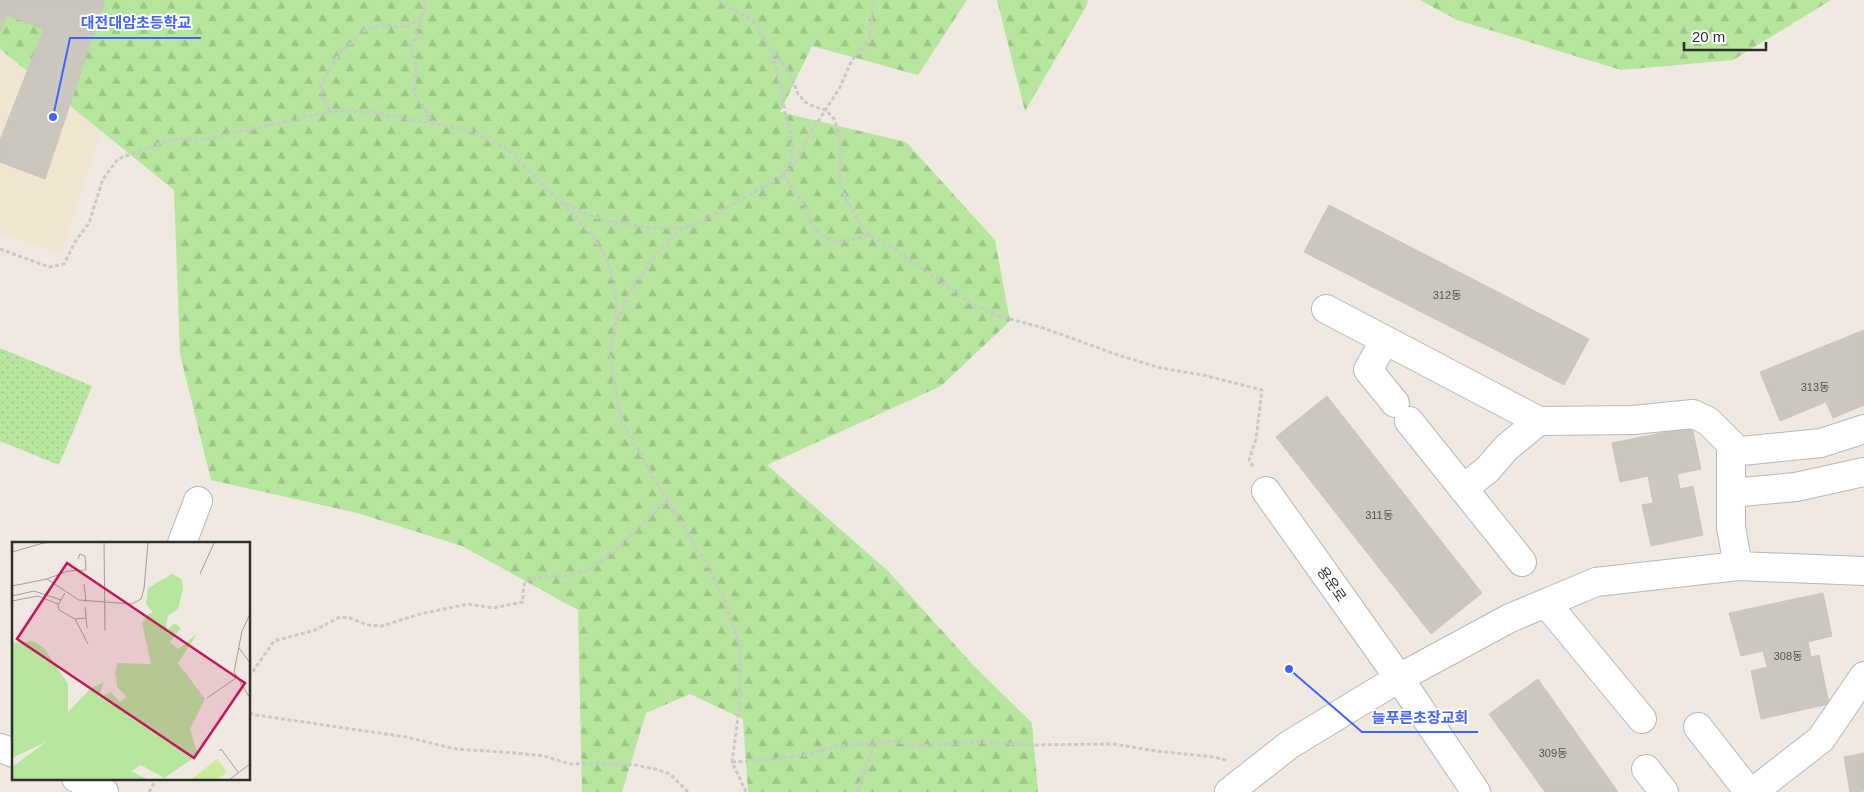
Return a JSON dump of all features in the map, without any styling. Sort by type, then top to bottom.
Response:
[{"type":"street","points":[[1326,310],[1539,421],[1634,420],[1693,414],[1708,421],[1731,444],[1731,527],[1738,566]]},
{"type":"street","points":[[1385,340],[1368,370],[1522,562]]},
{"type":"street","points":[[1463,489],[1488,469],[1506,448],[1539,421]]},
{"type":"street","points":[[1732,452],[1821,442],[1864,429]]},
{"type":"street","points":[[1731,493],[1796,487],[1864,472]]},
{"type":"street","name":"용운로","points":[[1266,491],[1399,678],[1476,792]]},
{"type":"street","points":[[182,542],[198,501]]},
{"type":"street","points":[[1229,792],[1290,744],[1399,678],[1510,618],[1596,582],[1738,566],[1864,571]]},
{"type":"street","points":[[1546,603],[1642,719]]},
{"type":"street","points":[[1698,727],[1751,792],[1820,739],[1864,676]]},
{"type":"street","points":[[0,748],[12,753]]},
{"type":"street","points":[[1646,769],[1664,792]]},
{"type":"path","points":[[425,0],[420,27],[410,48],[416,65],[414,93],[434,124]]},
{"type":"path","points":[[720,0],[723,4],[751,19],[772,51],[786,66],[798,94],[805,102],[815,108],[826,110],[835,120],[840,140],[840,181],[846,199],[869,235],[892,247],[969,302],[995,316],[1040,326],[1121,356],[1161,368],[1203,375],[1262,390],[1256,439],[1249,460],[1266,491]]},
{"type":"path","points":[[615,326],[632,288],[656,254],[684,228],[704,220],[783,175],[798,158],[839,89],[852,60],[869,41],[874,0]]},
{"type":"path","points":[[330,112],[323,99],[322,85],[339,54],[364,31],[382,24],[393,27],[407,27],[424,13]]},
{"type":"path","points":[[772,51],[791,133],[790,168]]},
{"type":"path","points":[[0,249],[49,267],[64,264],[75,242],[89,223],[103,178],[118,159],[172,139],[206,139],[330,112],[348,111],[370,112],[468,129],[507,149],[588,228],[605,254],[613,277],[617,304],[610,354],[614,385],[623,423],[667,501],[701,554],[724,598],[741,651],[739,710],[732,762],[746,792]]},
{"type":"path","points":[[783,175],[799,196],[816,230],[827,239],[838,243],[869,235]]},
{"type":"path","points":[[558,200],[603,220],[646,228],[684,228]]},
{"type":"path","points":[[250,676],[274,641],[315,630],[340,617],[350,618],[367,625],[382,626],[420,614],[468,604],[493,608],[524,602],[522,592],[525,581],[535,577],[580,573],[598,565],[648,516],[667,501]]},
{"type":"path","points":[[250,713],[406,737],[456,748],[544,756],[570,764],[635,765],[670,774],[688,792]]},
{"type":"path","points":[[732,762],[760,761],[805,755],[839,746],[872,742],[894,741],[915,746],[976,742],[1028,745],[1114,744],[1156,751],[1214,757],[1257,770]]},
{"type":"path","points":[[858,792],[871,755],[872,742]]},
{"type":"path","points":[[149,792],[156,780]]},
{"type":"shaded area","points":[[0,0],[145,0],[61,254],[0,234]]},
{"type":"green space","points":[[7,0],[967,0],[918,75],[812,46],[780,112],[906,142],[995,240],[1010,321],[941,386],[767,465],[888,571],[973,665],[1032,723],[1038,792],[748,792],[743,719],[690,694],[646,713],[622,792],[582,792],[578,610],[462,546],[357,513],[211,480],[180,354],[174,190],[0,49],[0,18]]},
{"type":"green space","points":[[997,0],[1088,0],[1087,5],[1025,111]]},
{"type":"green space","points":[[1420,0],[1831,0],[1733,60],[1621,70],[1457,20]]},
{"type":"green space","points":[[0,348],[92,386],[59,465],[0,441]]},
{"type":"building","points":[[0,0],[105,0],[45,179],[0,162],[0,140],[44,29],[6,15],[0,32]]},
{"type":"building","points":[[1329,205],[1589,339],[1564,385],[1304,252]]},
{"type":"building","points":[[1864,330],[1864,405],[1833,418],[1826,402],[1780,421],[1760,372]]},
{"type":"building","points":[[1327,396],[1482,593],[1431,634],[1276,437]]},
{"type":"building","points":[[1692,427],[1701,469],[1677,474],[1680,489],[1693,486],[1703,535],[1651,546],[1642,505],[1653,503],[1648,476],[1620,482],[1612,443]]},
{"type":"building","points":[[1823,593],[1832,636],[1808,642],[1811,657],[1819,655],[1829,704],[1761,719],[1751,671],[1767,667],[1763,651],[1741,656],[1729,613]]},
{"type":"building","points":[[1538,679],[1618,792],[1545,792],[1489,714]]},
{"type":"building","points":[[1864,753],[1864,791],[1850,792],[1844,757]]},
{"type":"place","name":"대전대암초등학교","points":[[53,117]]},
{"type":"place","name":"늘푸른초장교회","points":[[1289,669]]}]
